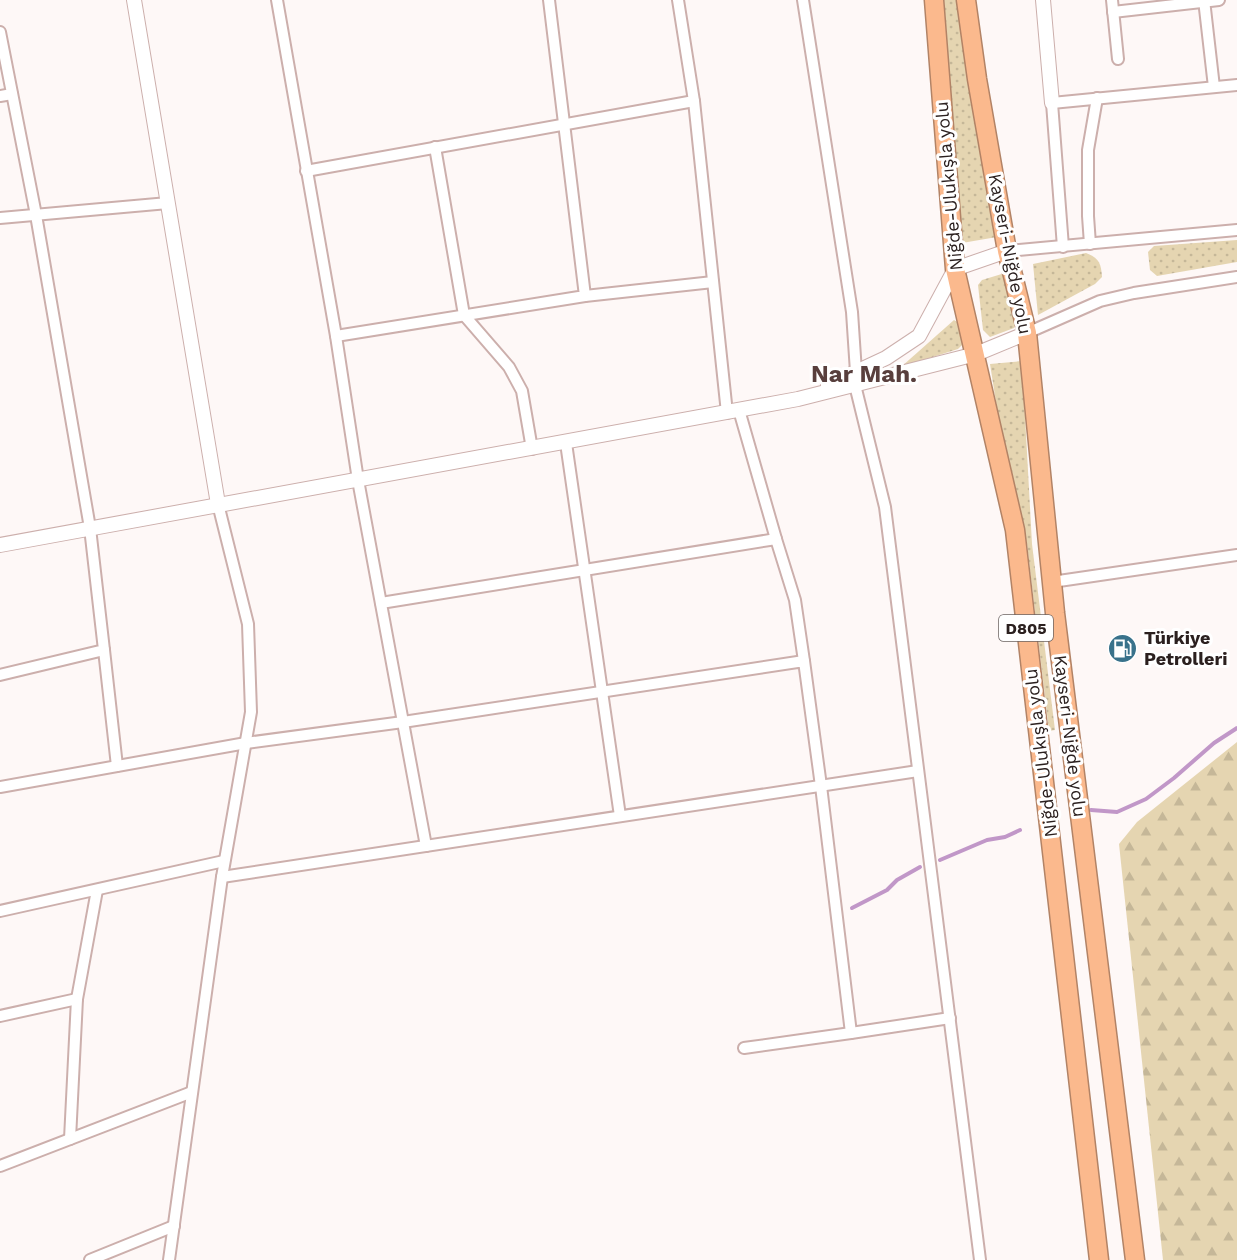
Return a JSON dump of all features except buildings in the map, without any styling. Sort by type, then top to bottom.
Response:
[{"type":"highway","name":"Niğde-Ulukışla yolu","points":[[934,0],[955,269],[1015,530],[1099,1260]]},
{"type":"highway","name":"Kayseri-Niğde yolu","points":[[966,0],[977,79],[1007,251],[1027,333],[1052,582],[1135,1260]]},
{"type":"highway","points":[[972,0],[977,79]]},
{"type":"street","points":[[134,0],[218,504],[248,624],[251,712],[224,861],[169,1260]]},
{"type":"street","points":[[277,0],[336,336],[358,480],[426,846]]},
{"type":"street","points":[[549,0],[585,296]]},
{"type":"street","points":[[678,0],[694,101],[713,282],[733,412],[777,539],[795,600],[821,786],[851,1033]]},
{"type":"street","points":[[802,0],[852,312],[855,378],[885,507],[980,1260]]},
{"type":"street","points":[[1043,0],[1063,247]]},
{"type":"street","points":[[1112,0],[1118,59]]},
{"type":"street","points":[[1113,12],[1219,0]]},
{"type":"street","points":[[1204,1],[1214,87]]},
{"type":"street","points":[[0,32],[36,215],[90,528],[117,766]]},
{"type":"street","points":[[1052,103],[1237,85]]},
{"type":"street","points":[[0,96],[12,94]]},
{"type":"street","points":[[1090,244],[1088,150],[1097,98]]},
{"type":"street","points":[[306,171],[694,101]]},
{"type":"street","points":[[435,147],[464,315],[509,367],[522,391],[532,449]]},
{"type":"street","points":[[0,218],[168,203]]},
{"type":"street","points":[[855,378],[919,336],[955,269],[1007,251],[1237,230]]},
{"type":"street","points":[[0,545],[798,399],[855,378],[976,354],[1100,301],[1134,293],[1237,278]]},
{"type":"street","points":[[336,336],[585,296],[713,282]]},
{"type":"street","points":[[566,443],[620,816]]},
{"type":"street","points":[[381,603],[777,539]]},
{"type":"street","points":[[1052,582],[1237,555]]},
{"type":"street","points":[[0,675],[104,650]]},
{"type":"street","points":[[0,787],[246,743],[403,722],[804,661]]},
{"type":"street","points":[[222,877],[918,771]]},
{"type":"street","points":[[0,910],[224,861]]},
{"type":"street","points":[[70,1139],[77,999],[97,890]]},
{"type":"street","points":[[0,1016],[77,999]]},
{"type":"street","points":[[744,1048],[950,1018]]},
{"type":"street","points":[[0,1166],[192,1092]]},
{"type":"street","points":[[90,1260],[174,1226]]},
{"type":"green space","points":[[944,0],[958,0],[969,87],[997,237],[962,243]]},
{"type":"green space","points":[[1237,240],[1237,262],[1157,276],[1150,270],[1148,252],[1154,246]]},
{"type":"green space","points":[[1086,253],[1098,262],[1102,277],[1095,284],[1038,315],[1033,264]]},
{"type":"green space","points":[[1005,273],[1016,319],[1014,328],[990,337],[983,330],[978,285],[982,280]]},
{"type":"green space","points":[[954,320],[960,324],[964,343],[958,349],[901,367]]},
{"type":"green space","points":[[1022,361],[1032,544],[1055,730],[1049,731],[1027,544],[999,421],[990,364]]},
{"type":"green space","points":[[1237,742],[1237,1260],[1163,1260],[1119,844],[1137,822]]},
{"type":"waterway","points":[[1091,810],[1117,812],[1146,799],[1214,743],[1237,728]]},
{"type":"waterway","points":[[940,860],[987,840],[1005,837],[1020,830]]},
{"type":"waterway","points":[[852,908],[887,890],[897,880],[920,867]]},
{"type":"place","name":"Türkiye Petrolleri","points":[[1123,648]]},
{"type":"district","name":"Nar Mah.","points":[[864,374]]}]
